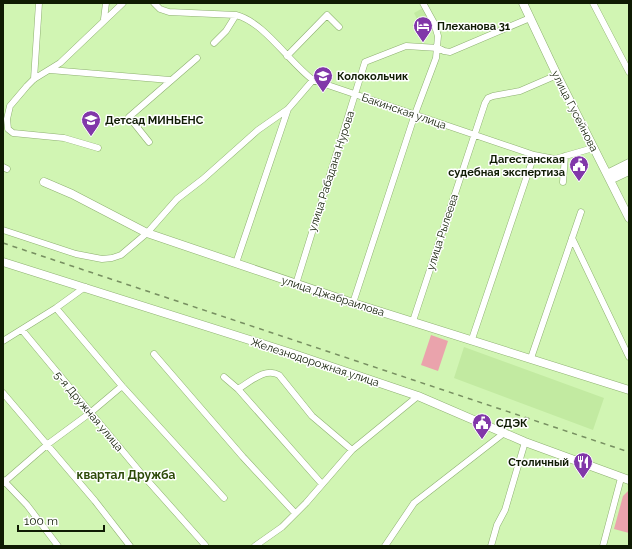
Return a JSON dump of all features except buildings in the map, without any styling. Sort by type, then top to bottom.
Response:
[{"type":"street","points":[[34,79],[39,3]]},
{"type":"street","points":[[104,19],[106,3]]},
{"type":"street","points":[[98,148],[64,138],[13,133],[8,129],[6,106],[34,79],[50,70],[123,3]]},
{"type":"street","points":[[154,3],[160,9],[169,12],[236,14],[226,31],[214,43]]},
{"type":"street","points":[[353,303],[415,114],[436,58],[438,36],[434,23],[423,3]]},
{"type":"street","name":"улица Гусейнова","points":[[523,3],[557,75],[629,218]]},
{"type":"street","points":[[593,3],[629,72]]},
{"type":"street","name":"Бакинская улица","points":[[236,14],[247,17],[256,23],[287,56],[313,80],[415,114],[474,136],[534,155],[555,159],[594,148]]},
{"type":"street","points":[[287,56],[327,15],[339,27]]},
{"type":"street","points":[[438,48],[450,52],[458,50],[530,18]]},
{"type":"street","name":"улица Рабадана Нурова","points":[[296,284],[365,62],[400,47],[438,48]]},
{"type":"street","points":[[149,142],[129,117],[197,58]]},
{"type":"street","points":[[50,70],[170,80]]},
{"type":"street","name":"улица Рылеева","points":[[413,321],[488,98],[520,91],[557,75]]},
{"type":"street","points":[[3,230],[76,254],[102,259],[121,255],[147,234],[177,199],[203,179],[258,130],[288,109],[313,80]]},
{"type":"street","points":[[236,263],[288,109]]},
{"type":"street","points":[[472,339],[534,155]]},
{"type":"street","points":[[563,182],[565,156]]},
{"type":"street","points":[[609,177],[629,163]]},
{"type":"street","points":[[609,177],[629,171]]},
{"type":"street","name":"улица Джабраилова","points":[[44,182],[72,194],[147,234],[353,303],[472,339],[629,390]]},
{"type":"street","points":[[531,358],[581,212]]},
{"type":"street","points":[[572,238],[629,357]]},
{"type":"street","name":"Железнодорожная улица","points":[[3,262],[85,287],[418,396],[525,442],[625,479]]},
{"type":"street","points":[[3,341],[56,308],[85,287]]},
{"type":"street","points":[[56,308],[122,386],[224,498]]},
{"type":"street","name":"5-я Дружная улица","points":[[22,330],[90,413],[205,546]]},
{"type":"street","points":[[154,354],[243,457],[295,513]]},
{"type":"street","points":[[238,389],[268,372],[279,375],[312,416],[352,450]]},
{"type":"street","points":[[224,378],[238,389],[322,484]]},
{"type":"street","points":[[58,546],[27,505],[3,482],[48,444],[90,413],[122,386]]},
{"type":"street","points":[[3,393],[48,444],[130,546]]},
{"type":"street","points":[[255,546],[282,527],[352,450],[418,396]]},
{"type":"street","points":[[385,546],[414,503],[504,433]]},
{"type":"street","points":[[491,546],[497,525],[505,510],[525,442]]},
{"type":"street","points":[[603,546],[625,479]]},
{"type":"shaded area","points":[[423,8],[429,22],[416,32],[412,25],[418,21],[414,13]]},
{"type":"shaded area","points":[[431,335],[448,341],[438,371],[421,365]]},
{"type":"shaded area","points":[[464,347],[604,398],[593,430],[454,378]]},
{"type":"shaded area","points":[[629,490],[629,533],[614,529],[623,496]]},
{"type":"railway","points":[[3,243],[629,452]]},
{"type":"place","name":"Плеханова 31","points":[[423,43]]},
{"type":"place","name":"Колокольчик","points":[[323,93]]},
{"type":"place","name":"Детсад МИНЬЕНС","points":[[91,137]]},
{"type":"place","name":"Дагестанская судебная экспертиза","points":[[579,182]]},
{"type":"place","name":"СДЭК","points":[[482,440]]},
{"type":"place","name":"Столичный","points":[[583,479]]},
{"type":"district","name":"квартал Дружба","points":[[126,475]]}]
